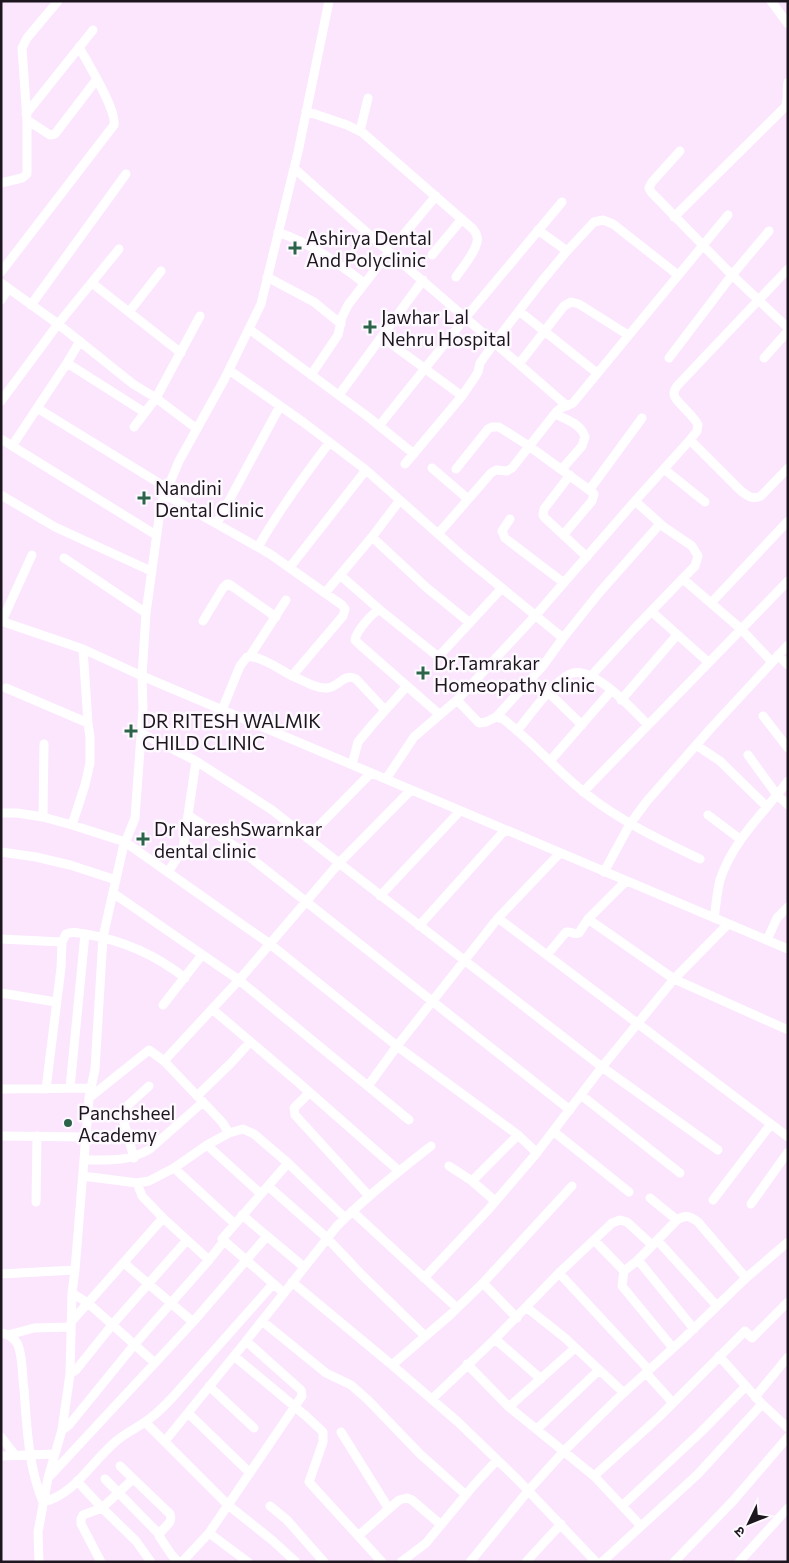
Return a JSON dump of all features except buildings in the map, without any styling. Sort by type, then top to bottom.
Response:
[{"type":"street","points":[[1,183],[22,178],[27,174],[27,117],[23,46],[26,38],[58,1]]},
{"type":"street","points":[[39,1562],[38,1532],[48,1478],[62,1430],[70,1374],[72,1293],[90,1093],[95,1069],[103,937],[125,842],[135,818],[143,708],[142,676],[146,612],[161,504],[179,461],[229,370],[261,304],[294,168],[329,1]]},
{"type":"street","points":[[771,1],[788,24]]},
{"type":"street","points":[[27,117],[93,30]]},
{"type":"street","points":[[1,272],[114,125],[114,116],[97,79],[79,47]]},
{"type":"street","points":[[27,117],[50,135],[55,134],[97,79]]},
{"type":"street","points":[[674,217],[785,108],[788,98],[786,90],[788,82]]},
{"type":"street","points":[[360,131],[368,98]]},
{"type":"street","points":[[306,111],[360,131],[473,229],[478,238],[474,251],[456,277]]},
{"type":"street","points":[[680,151],[652,182],[649,188],[674,217],[788,329],[764,358]]},
{"type":"street","points":[[294,168],[567,406]]},
{"type":"street","points":[[31,305],[126,174]]},
{"type":"street","points":[[405,232],[436,196]]},
{"type":"street","points":[[379,426],[466,317],[562,202]]},
{"type":"street","points":[[438,534],[493,471],[499,469],[506,471],[512,468],[555,414],[561,408],[573,404],[728,215]]},
{"type":"street","points":[[432,255],[462,219]]},
{"type":"street","points":[[405,464],[462,396],[476,377],[480,363],[519,311],[567,251],[594,222],[603,220],[612,224],[678,275]]},
{"type":"street","points":[[538,230],[567,251]]},
{"type":"street","points":[[669,358],[732,275],[769,231]]},
{"type":"street","points":[[278,232],[315,248],[364,284]]},
{"type":"street","points":[[1,401],[58,324],[119,249]]},
{"type":"street","points":[[312,374],[338,335],[342,317],[348,304],[389,252]]},
{"type":"street","points":[[386,779],[414,737],[458,700],[536,616],[690,440],[697,431],[698,425],[691,414],[675,399],[674,391],[788,269]]},
{"type":"street","points":[[129,312],[161,271]]},
{"type":"street","points":[[267,277],[314,302],[341,324]]},
{"type":"street","points":[[339,395],[422,280]]},
{"type":"street","points":[[92,283],[181,353]]},
{"type":"street","points":[[1,300],[5,286],[58,324],[134,384],[197,429]]},
{"type":"street","points":[[519,364],[564,306],[571,302],[579,304],[628,335]]},
{"type":"street","points":[[519,311],[598,373]]},
{"type":"street","points":[[134,427],[156,398],[200,316]]},
{"type":"street","points":[[249,329],[312,374],[414,454]]},
{"type":"street","points":[[382,337],[462,396]]},
{"type":"street","points":[[12,446],[67,364],[80,341]]},
{"type":"street","points":[[67,364],[144,412]]},
{"type":"street","points":[[229,370],[366,470],[438,534],[563,638]]},
{"type":"street","points":[[217,523],[280,406]]},
{"type":"street","points":[[37,408],[165,491],[290,567],[342,605],[345,612],[292,676]]},
{"type":"street","points":[[555,414],[576,424],[581,428],[585,437],[582,446],[562,469]]},
{"type":"street","points":[[590,489],[642,418]]},
{"type":"street","points":[[456,469],[488,429],[500,427],[562,469],[594,494],[592,501],[564,534]]},
{"type":"street","points":[[1,439],[156,535]]},
{"type":"street","points":[[690,440],[750,498],[760,496],[788,468]]},
{"type":"street","points":[[258,547],[277,515],[329,443]]},
{"type":"street","points":[[432,468],[468,499]]},
{"type":"street","points":[[664,469],[705,502]]},
{"type":"street","points":[[290,567],[366,470]]},
{"type":"street","points":[[570,475],[543,512],[545,518],[587,557]]},
{"type":"street","points":[[1,495],[55,527],[151,572]]},
{"type":"street","points":[[325,593],[400,500]]},
{"type":"street","points":[[591,676],[695,566],[698,556],[692,546],[660,524],[635,501]]},
{"type":"street","points":[[510,519],[502,531],[505,538],[564,583]]},
{"type":"street","points":[[710,603],[788,521]]},
{"type":"street","points":[[458,700],[479,722],[486,722],[496,717],[542,667],[600,593],[660,524]]},
{"type":"street","points":[[372,537],[427,588],[470,623]]},
{"type":"street","points":[[32,555],[2,621],[83,649],[142,676],[788,949]]},
{"type":"street","points":[[64,558],[146,612]]},
{"type":"street","points":[[340,576],[436,655],[442,655],[502,588]]},
{"type":"street","points":[[683,579],[775,659],[788,665]]},
{"type":"street","points":[[584,792],[788,581]]},
{"type":"street","points":[[203,621],[227,584],[230,584],[276,617]]},
{"type":"street","points":[[222,710],[240,666],[250,656],[286,600]]},
{"type":"street","points":[[380,610],[373,613],[356,635],[356,640],[440,715]]},
{"type":"street","points":[[651,612],[708,662]]},
{"type":"street","points":[[621,700],[677,635]]},
{"type":"street","points":[[604,872],[630,824],[647,801],[788,645]]},
{"type":"street","points":[[72,824],[90,763],[90,737],[83,649]]},
{"type":"street","points":[[250,656],[262,660],[292,676],[325,688],[336,685],[346,677],[352,676],[386,710]]},
{"type":"street","points":[[517,731],[555,685],[572,673],[579,672],[591,676],[611,691],[648,724]]},
{"type":"street","points":[[352,765],[358,742],[407,686]]},
{"type":"street","points":[[6,688],[88,723]]},
{"type":"street","points":[[550,761],[611,691]]},
{"type":"street","points":[[549,693],[582,725]]},
{"type":"street","points":[[763,716],[788,748]]},
{"type":"street","points":[[496,717],[503,719],[584,792],[630,824],[700,859]]},
{"type":"street","points":[[141,733],[196,761],[272,810],[602,1067],[718,1150]]},
{"type":"street","points":[[42,817],[44,744]]},
{"type":"street","points":[[696,746],[720,761],[767,807]]},
{"type":"street","points":[[748,755],[777,795],[788,805]]},
{"type":"street","points":[[168,872],[183,849],[196,761]]},
{"type":"street","points":[[307,838],[372,773]]},
{"type":"street","points":[[714,918],[720,880],[730,856],[740,839],[788,781]]},
{"type":"street","points":[[164,1061],[239,980],[339,864],[411,790]]},
{"type":"street","points":[[380,896],[460,811]]},
{"type":"street","points":[[1,813],[17,813],[72,824],[125,842],[270,944],[397,1046],[516,1137],[535,1155]]},
{"type":"street","points":[[708,815],[740,839]]},
{"type":"street","points":[[188,816],[242,850],[570,1110]]},
{"type":"street","points":[[419,926],[505,830]]},
{"type":"street","points":[[1,852],[36,857],[70,865],[116,880]]},
{"type":"street","points":[[368,1086],[397,1046],[498,918],[560,853]]},
{"type":"street","points":[[548,955],[564,934],[568,932],[579,934],[588,919],[626,881]]},
{"type":"street","points":[[113,894],[239,980],[409,1120]]},
{"type":"street","points":[[767,940],[777,918],[788,906]]},
{"type":"street","points":[[498,918],[788,1136]]},
{"type":"street","points":[[588,919],[674,980],[788,1030]]},
{"type":"street","points":[[424,1278],[496,1202],[638,1023],[674,980],[728,924]]},
{"type":"street","points":[[46,1089],[61,968],[62,942],[68,932],[103,937],[143,952],[185,978]]},
{"type":"street","points":[[70,1088],[85,934]]},
{"type":"street","points":[[1,939],[62,942]]},
{"type":"street","points":[[163,1005],[202,955]]},
{"type":"street","points":[[1,993],[56,1002]]},
{"type":"street","points":[[212,1009],[399,1171]]},
{"type":"street","points":[[84,1160],[124,1160],[134,1158],[150,1149],[200,1099],[250,1042]]},
{"type":"street","points":[[90,1093],[149,1050],[164,1061],[222,1122],[229,1133]]},
{"type":"street","points":[[134,1158],[122,1115],[125,1108],[149,1086]]},
{"type":"street","points":[[1,1089],[70,1088],[90,1093]]},
{"type":"street","points":[[308,1092],[294,1108],[295,1115],[369,1196]]},
{"type":"street","points":[[581,1095],[680,1174]]},
{"type":"street","points":[[713,1200],[771,1124]]},
{"type":"street","points":[[83,1176],[137,1183],[149,1181],[174,1168],[229,1133],[247,1130],[288,1163],[345,1218]]},
{"type":"street","points":[[553,1131],[629,1192]]},
{"type":"street","points":[[1,1136],[86,1137]]},
{"type":"street","points":[[36,1202],[37,1136]]},
{"type":"street","points":[[472,1181],[516,1137]]},
{"type":"street","points":[[207,1146],[261,1194]]},
{"type":"street","points":[[165,1441],[345,1218],[431,1146]]},
{"type":"street","points":[[751,1204],[788,1152]]},
{"type":"street","points":[[62,1430],[69,1425],[134,1345],[210,1260],[224,1241],[222,1239],[288,1163]]},
{"type":"street","points":[[449,1166],[472,1181],[496,1202]]},
{"type":"street","points":[[174,1168],[235,1224]]},
{"type":"street","points":[[137,1183],[142,1196],[163,1218],[210,1260]]},
{"type":"street","points":[[268,1186],[327,1238],[425,1336]]},
{"type":"street","points":[[392,1365],[457,1308],[572,1186]]},
{"type":"street","points":[[650,1198],[677,1220]]},
{"type":"street","points":[[352,1211],[457,1308]]},
{"type":"street","points":[[242,1216],[304,1268]]},
{"type":"street","points":[[674,1348],[622,1286],[624,1271],[638,1260],[677,1220],[688,1216],[698,1222],[746,1278]]},
{"type":"street","points":[[4,1334],[34,1328],[71,1324],[163,1218]]},
{"type":"street","points":[[432,1399],[517,1318],[559,1273],[612,1223],[620,1220],[627,1222],[654,1242],[718,1306]]},
{"type":"street","points":[[48,1478],[193,1322],[267,1236]]},
{"type":"street","points":[[70,1374],[76,1370],[112,1324],[187,1240]]},
{"type":"street","points":[[594,1240],[624,1271]]},
{"type":"street","points":[[224,1241],[284,1293]]},
{"type":"street","points":[[470,1562],[528,1491],[564,1451],[746,1278],[786,1248]]},
{"type":"street","points":[[638,1260],[694,1329]]},
{"type":"street","points":[[124,1263],[193,1322]]},
{"type":"street","points":[[1,1274],[75,1270]]},
{"type":"street","points":[[559,1273],[648,1372],[673,1403]]},
{"type":"street","points":[[292,1282],[458,1422],[596,1561],[641,1526],[698,1474],[762,1404]]},
{"type":"street","points":[[482,1282],[517,1318]]},
{"type":"street","points":[[43,1502],[59,1496],[77,1481],[114,1443],[145,1422],[172,1398],[273,1284]]},
{"type":"street","points":[[72,1293],[88,1303],[155,1363]]},
{"type":"street","points":[[594,1476],[673,1403],[745,1331],[752,1338],[788,1302]]},
{"type":"street","points":[[526,1307],[575,1348],[624,1394]]},
{"type":"street","points":[[262,1321],[326,1373],[350,1385],[368,1400],[420,1454],[466,1495]]},
{"type":"street","points":[[4,1334],[18,1345],[33,1474],[43,1502]]},
{"type":"street","points":[[495,1339],[540,1378]]},
{"type":"street","points":[[182,1562],[209,1534],[302,1396],[301,1390],[246,1341]]},
{"type":"street","points":[[509,1406],[575,1348]]},
{"type":"street","points":[[234,1356],[295,1406],[323,1432],[323,1442],[309,1482],[377,1560]]},
{"type":"street","points":[[719,1356],[755,1397],[786,1423]]},
{"type":"street","points":[[755,1397],[788,1357]]},
{"type":"street","points":[[468,1364],[509,1406],[594,1476],[641,1526]]},
{"type":"street","points":[[537,1430],[599,1370]]},
{"type":"street","points":[[209,1386],[254,1428]]},
{"type":"street","points":[[622,1506],[701,1432],[746,1386]]},
{"type":"street","points":[[188,1413],[250,1473]]},
{"type":"street","points":[[145,1422],[228,1505],[296,1562]]},
{"type":"street","points":[[341,1432],[388,1509]]},
{"type":"street","points":[[1,1437],[15,1455]]},
{"type":"street","points":[[674,1562],[733,1501],[788,1437]]},
{"type":"street","points":[[1,1456],[55,1454]]},
{"type":"street","points":[[401,1562],[426,1543],[497,1460]]},
{"type":"street","points":[[120,1466],[170,1514],[172,1519],[170,1523],[159,1534]]},
{"type":"street","points":[[104,1479],[159,1534],[170,1554],[178,1562]]},
{"type":"street","points":[[101,1562],[81,1521],[83,1515],[102,1508],[133,1479]]},
{"type":"street","points":[[77,1481],[136,1541],[151,1562]]},
{"type":"street","points":[[358,1536],[399,1500],[407,1498],[412,1500],[441,1525]]},
{"type":"street","points":[[270,1506],[287,1520],[324,1562]]},
{"type":"street","points":[[739,1562],[788,1508]]},
{"type":"street","points":[[526,1562],[560,1524]]},
{"type":"street","points":[[209,1534],[243,1560]]},
{"type":"place","name":"Ashirya Dental And Polyclinic","points":[[295,248]]},
{"type":"place","name":"Jawhar Lal Nehru Hospital","points":[[370,327]]},
{"type":"place","name":"Nandini Dental Clinic","points":[[144,498]]},
{"type":"place","name":"Dr.Tamrakar Homeopathy clinic","points":[[423,673]]},
{"type":"place","name":"DR RITESH WALMIK CHILD CLINIC","points":[[131,731]]},
{"type":"place","name":"Dr NareshSwarnkar dental clinic","points":[[143,839]]},
{"type":"place","name":"Panchsheel Academy","points":[[68,1123]]}]
